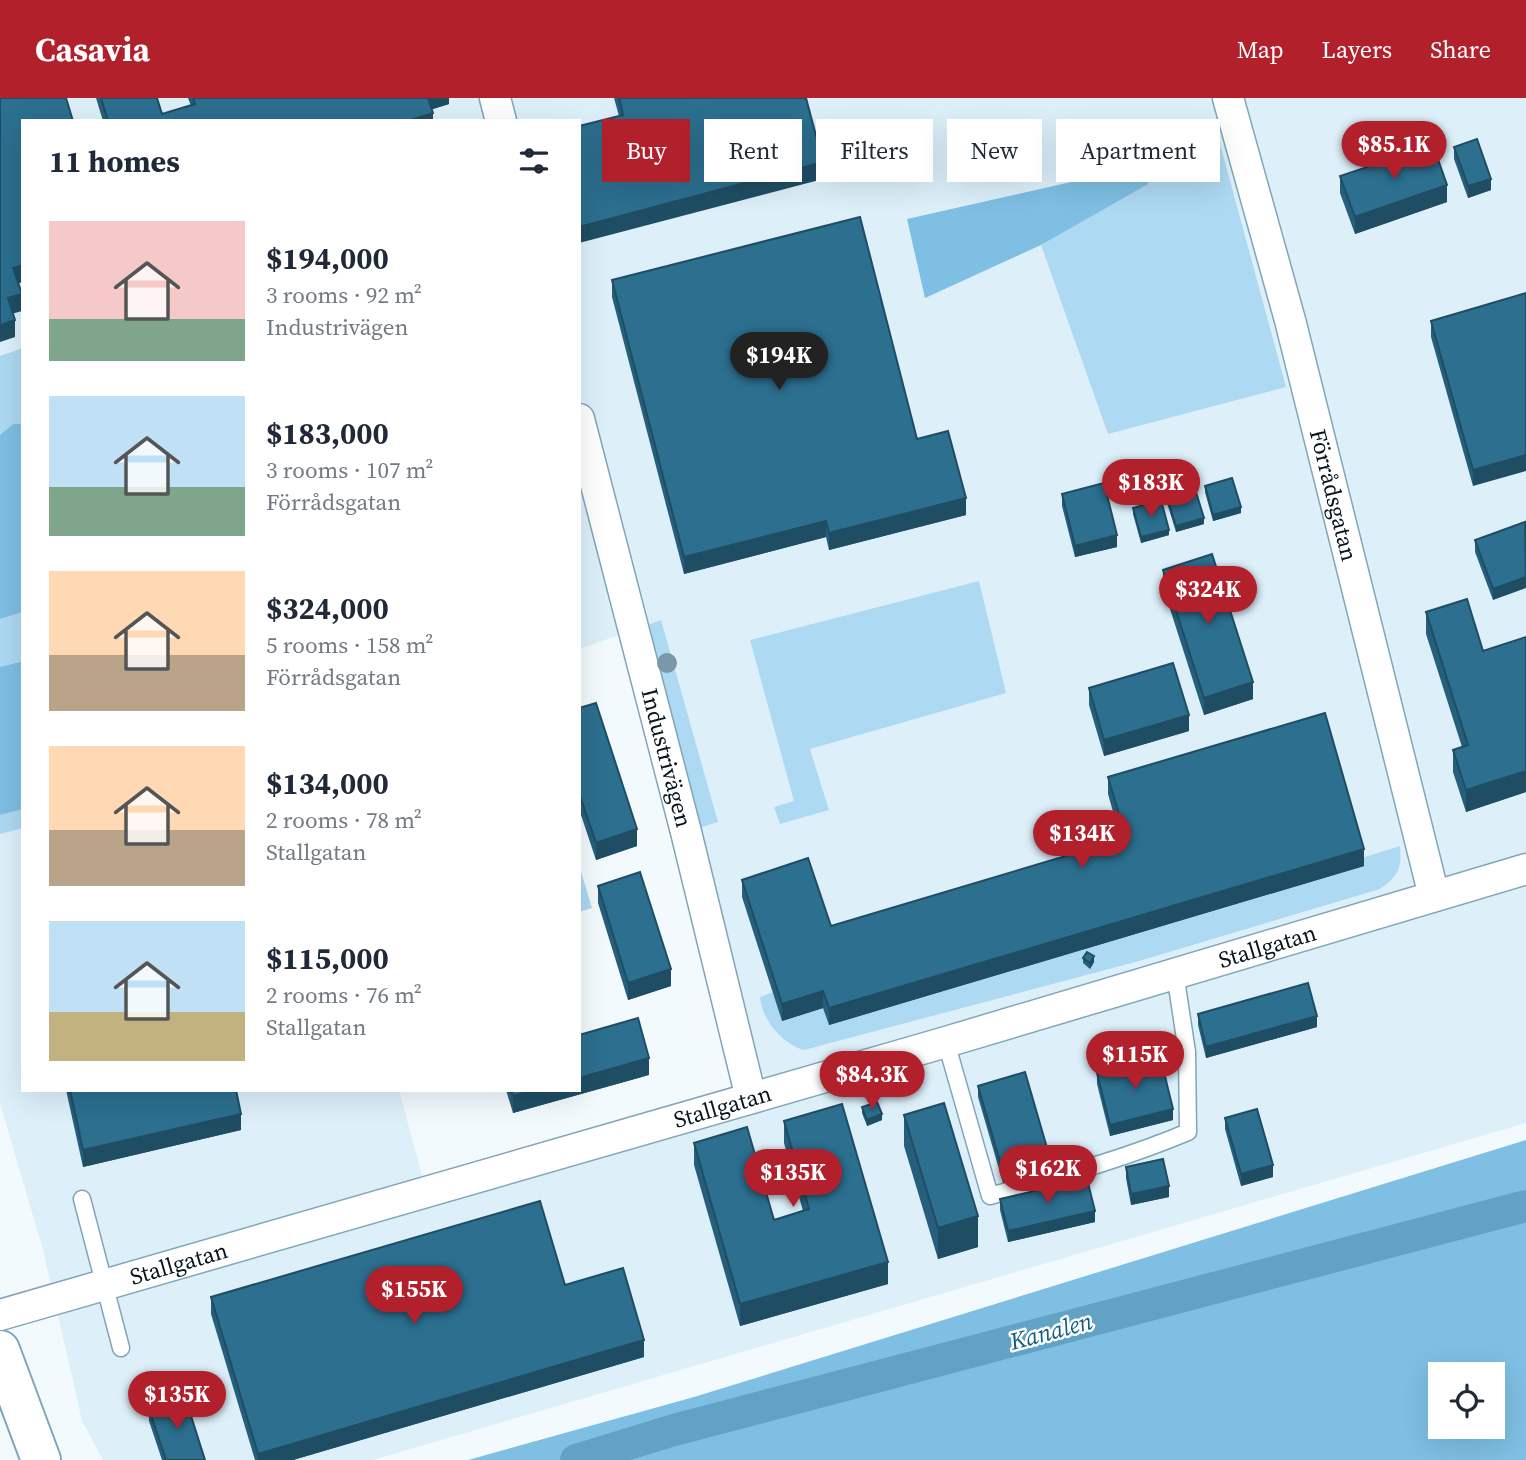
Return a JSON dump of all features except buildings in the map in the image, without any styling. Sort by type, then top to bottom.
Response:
[{"type":"main road","points":[[0,1350],[41,1460]]},
{"type":"street","points":[[495,98],[500,119]]},
{"type":"street","name":"Förrådsgatan","points":[[1228,98],[1290,320],[1434,896]]},
{"type":"street","name":"Industrivägen","points":[[581,427],[686,832],[751,1098]]},
{"type":"street","name":"Stallgatan","points":[[0,1315],[946,1042],[1526,869]]},
{"type":"lane","points":[[946,1042],[990,1196],[1050,1179],[1142,1151],[1188,1132],[1187,1052],[1175,973]]},
{"type":"lane","points":[[82,1199],[121,1348]]},
{"type":"shaded area","points":[[0,98],[1526,98],[1526,1123],[373,1460],[103,1460],[82,1421],[43,1250],[0,1104]]},
{"type":"shaded area","points":[[1220,144],[1286,387],[1108,434],[1041,245],[1148,182],[1220,182]]},
{"type":"shaded area","points":[[1071,182],[1148,184],[1041,245],[925,298],[907,219]]},
{"type":"shaded area","points":[[21,349],[21,424],[13,424],[0,435],[0,356]]},
{"type":"shaded area","points":[[13,424],[21,424],[21,613],[0,619],[0,435]]},
{"type":"shaded area","points":[[979,581],[1006,693],[810,749],[829,810],[780,824],[774,807],[794,801],[750,640]]},
{"type":"shaded area","points":[[21,613],[21,662],[0,667],[0,619]]},
{"type":"shaded area","points":[[661,620],[718,822],[686,832],[634,630]]},
{"type":"shaded area","points":[[21,662],[21,810],[0,815],[0,667]]},
{"type":"shaded area","points":[[21,810],[21,829],[0,834],[0,815]]},
{"type":"shaded area","points":[[1400,846],[1398,871],[1380,889],[1139,961],[804,1050],[788,1042],[774,1030],[762,1006],[760,997],[773,992],[823,1008],[829,1025]]},
{"type":"shaded area","points":[[581,872],[592,908],[581,911]]},
{"type":"shaded area","points":[[1526,1140],[1526,1460],[468,1460],[694,1397]]},
{"type":"waterway","name":"Kanalen","points":[[576,1460],[674,1430],[1526,1206]]}]
